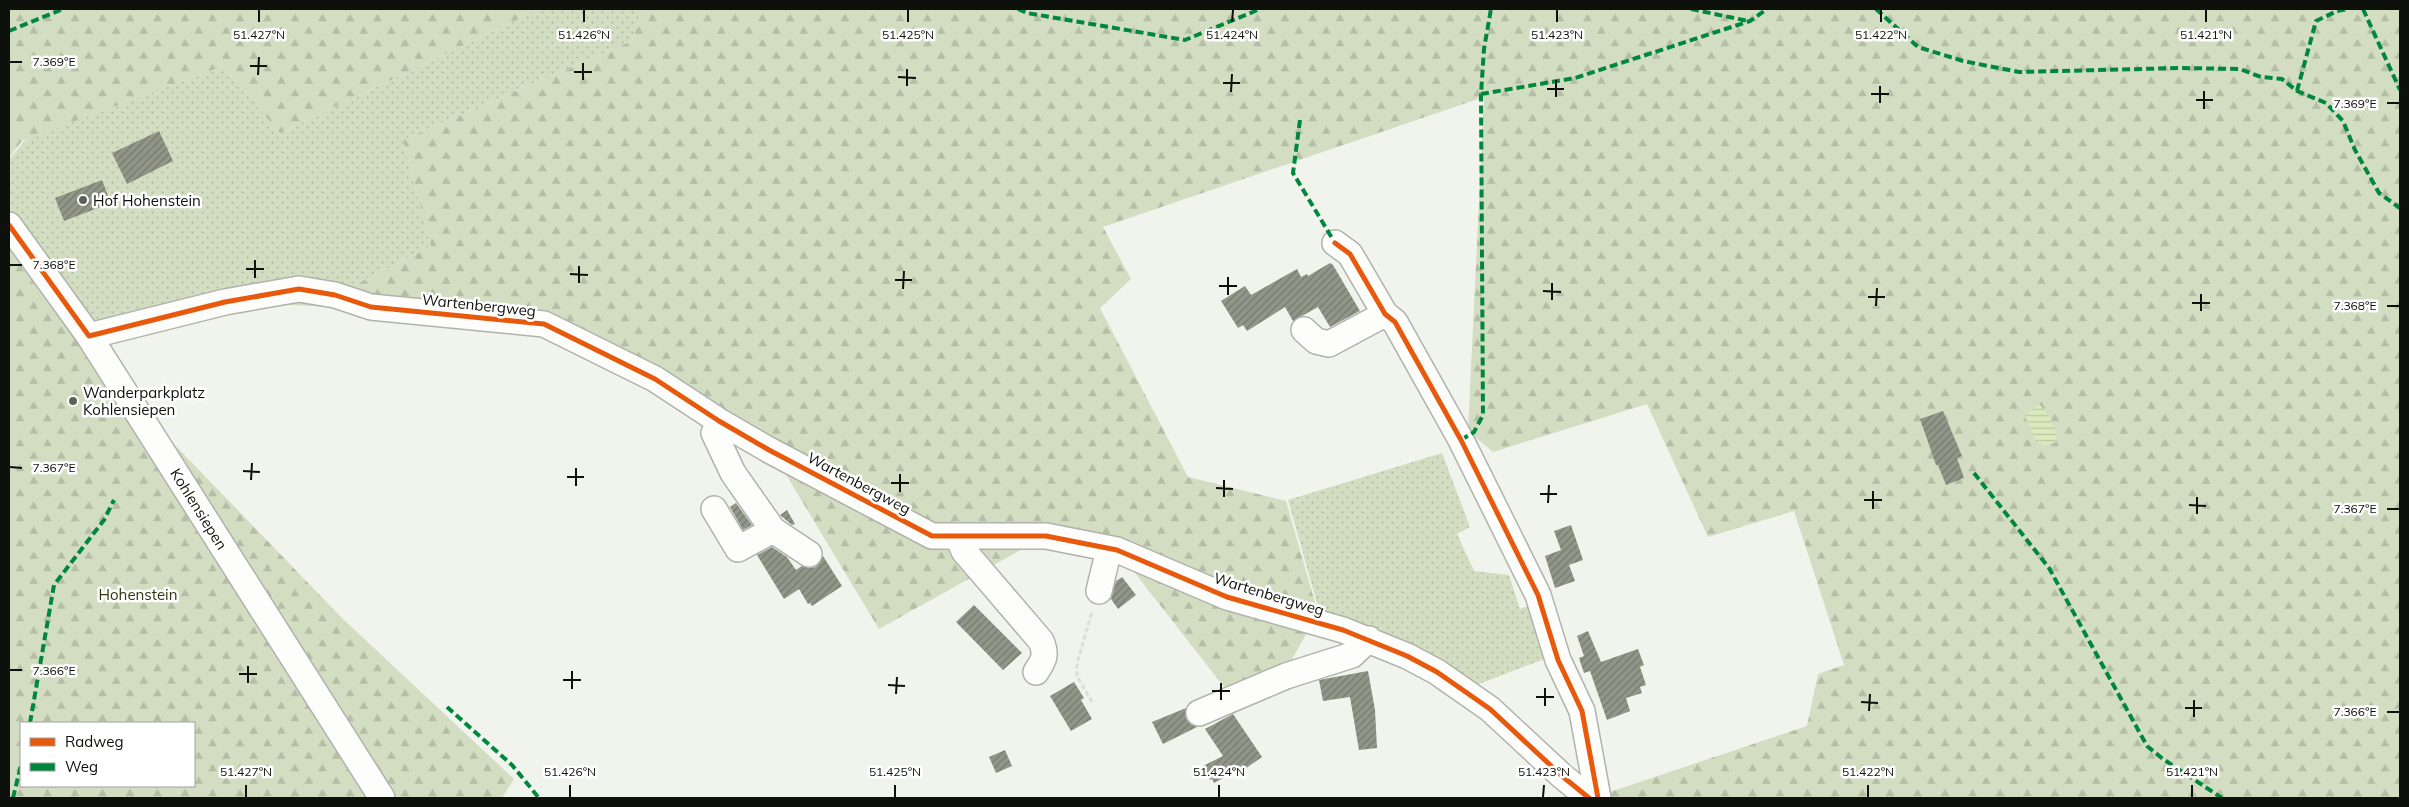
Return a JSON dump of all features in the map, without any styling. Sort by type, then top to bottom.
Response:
[{"type":"street","name":"Kohlensiepen","points":[[9,225],[89,336],[382,798]]},
{"type":"street","points":[[1335,243],[1350,254],[1385,314],[1395,322],[1461,440],[1538,595],[1558,660],[1582,711],[1598,798]]},
{"type":"street","name":"Wartenbergweg","points":[[89,336],[225,302],[299,289],[335,295],[371,306],[544,324],[655,379],[719,421],[768,450],[932,536],[1046,536],[1109,549],[1227,598],[1288,613],[1369,639],[1437,672],[1490,709],[1589,798]]},
{"type":"street","points":[[1304,330],[1316,341],[1329,344],[1385,314]]},
{"type":"street","points":[[719,421],[714,433],[733,473],[773,530],[809,554]]},
{"type":"street","points":[[714,510],[738,549],[773,530]]},
{"type":"street","points":[[958,537],[964,551],[1041,641],[1045,650],[1045,658],[1036,672]]},
{"type":"street","points":[[1096,601],[1109,549]]},
{"type":"street","points":[[1199,713],[1286,676],[1352,655],[1369,639]]},
{"type":"path","points":[[1092,702],[1077,676],[1077,663],[1096,601]]},
{"type":"green space","points":[[9,9],[540,9],[280,133],[223,66],[22,141],[9,158]]},
{"type":"green space","points":[[540,9],[642,9],[632,41],[403,140],[431,246],[335,295],[331,307],[249,303],[102,334],[68,330],[9,250],[9,160],[26,139],[223,66],[280,133]]},
{"type":"green space","points":[[642,9],[2400,9],[2400,798],[1592,798],[1807,726],[1818,674],[1844,665],[1794,511],[1708,537],[1647,404],[1493,452],[1468,431],[1484,97],[1103,227],[1131,279],[1100,308],[1188,477],[1286,501],[1318,613],[1291,661],[1224,687],[1117,550],[1046,536],[879,629],[782,468],[544,324],[335,295],[431,246],[403,140],[632,41]]},
{"type":"green space","name":"Hohenstein","points":[[9,250],[68,330],[170,440],[343,619],[514,779],[502,798],[9,798]]},
{"type":"green space","points":[[1442,453],[1470,527],[1457,534],[1474,571],[1509,575],[1520,609],[1534,604],[1550,657],[1471,687],[1320,614],[1288,500]]},
{"type":"shaded area","points":[[2039,404],[2049,416],[2056,436],[2056,442],[2045,446],[2036,441],[2025,416]]},
{"type":"building","points":[[159,131],[173,161],[127,184],[112,153]]},
{"type":"building","name":"Hof Hohenstein","points":[[102,180],[111,203],[64,221],[55,198]]},
{"type":"building","points":[[1330,263],[1360,311],[1330,327],[1318,307],[1293,321],[1285,307],[1247,331],[1243,325],[1238,328],[1221,301],[1245,286],[1251,295],[1297,269],[1301,277],[1307,274],[1308,276]]},
{"type":"building","points":[[1943,411],[1962,456],[1957,458],[1964,478],[1946,485],[1938,465],[1936,465],[1920,419]]},
{"type":"building","points":[[736,503],[752,525],[743,530],[730,507]]},
{"type":"building","points":[[787,510],[795,524],[792,525],[780,515]]},
{"type":"building","points":[[1571,525],[1583,560],[1569,565],[1575,581],[1555,588],[1545,556],[1561,550],[1554,531]]},
{"type":"building","points":[[772,547],[787,557],[796,570],[802,566],[816,567],[823,556],[842,586],[812,606],[810,603],[808,604],[799,589],[784,599],[757,555]]},
{"type":"building","points":[[1122,577],[1136,595],[1118,609],[1111,599],[1116,581]]},
{"type":"building","points":[[974,605],[1022,653],[1003,670],[956,622]]},
{"type":"building","points":[[1588,631],[1601,662],[1638,649],[1644,665],[1640,667],[1646,685],[1640,687],[1642,693],[1626,698],[1630,711],[1607,720],[1590,671],[1584,673],[1579,658],[1584,656],[1577,636]]},
{"type":"building","points":[[1368,671],[1375,710],[1377,748],[1359,750],[1350,697],[1323,701],[1319,680]]},
{"type":"building","points":[[1074,682],[1084,698],[1081,700],[1092,719],[1071,731],[1050,696]]},
{"type":"building","points":[[1186,708],[1186,719],[1197,727],[1163,744],[1152,722]]},
{"type":"building","points":[[1233,714],[1262,757],[1242,771],[1241,769],[1214,783],[1212,779],[1210,780],[1203,766],[1223,756],[1205,729]]},
{"type":"building","points":[[1005,750],[1012,766],[996,773],[989,757]]},
{"type":"marked path","points":[[9,31],[63,9]]},
{"type":"marked path","points":[[1018,9],[1027,13],[1185,40],[1260,9]]},
{"type":"marked path","points":[[1461,440],[1474,432],[1483,415],[1481,94],[1484,49],[1491,9]]},
{"type":"marked path","points":[[1691,9],[1748,21]]},
{"type":"marked path","points":[[1481,94],[1575,78],[1750,21],[1767,9]]},
{"type":"marked path","points":[[1876,9],[1918,47],[1963,61],[2019,72],[2180,68],[2240,69],[2261,77],[2282,79],[2297,91],[2326,103],[2343,121],[2355,150],[2379,193],[2400,208]]},
{"type":"marked path","points":[[2297,91],[2316,21],[2337,11],[2349,9]]},
{"type":"marked path","points":[[2363,9],[2400,90]]},
{"type":"marked path","points":[[1300,120],[1293,173],[1335,243]]},
{"type":"marked path","points":[[1974,473],[2049,568],[2147,746],[2163,759],[2222,798]]},
{"type":"marked path","points":[[30,722],[54,585],[104,520],[114,500]]},
{"type":"marked path","points":[[447,707],[512,765],[539,798]]},
{"type":"marked path","points":[[13,798],[20,769]]},
{"type":"cycle path","points":[[9,225],[89,336],[225,302],[299,289],[335,295],[371,307],[544,324],[655,379],[719,421],[769,450],[932,536],[1046,536],[1117,550],[1227,597],[1343,630],[1407,656],[1437,672],[1490,709],[1562,776],[1589,798]]},
{"type":"cycle path","points":[[1335,243],[1350,254],[1385,314],[1395,322],[1461,440],[1538,595],[1558,660],[1582,711],[1598,798]]},
{"type":"place","name":"Hof Hohenstein","points":[[83,200]]},
{"type":"place","name":"Wanderparkplatz Kohlensiepen","points":[[73,401]]}]
